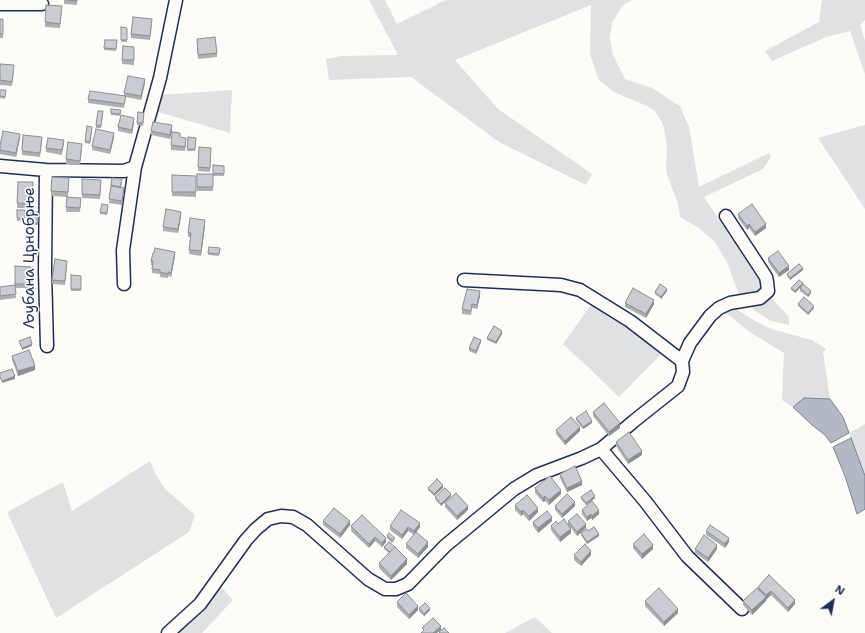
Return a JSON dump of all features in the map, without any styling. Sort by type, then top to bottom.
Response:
[{"type":"street","points":[[124,284],[123,250],[135,167],[160,78],[176,0]]},
{"type":"street","points":[[0,4],[42,4]]},
{"type":"street","name":"Љубана Црнобрње","points":[[0,166],[46,170],[124,171],[135,167]]},
{"type":"street","name":"Љубана Црнобрње","points":[[46,170],[45,272],[47,346]]},
{"type":"street","points":[[168,633],[200,604],[246,540],[268,519],[281,516],[293,517],[306,525],[368,579],[385,589],[396,589],[408,584],[445,546],[514,489],[537,475],[601,449],[678,386],[683,372],[682,361],[690,343],[710,316],[719,308],[730,303],[760,298],[768,291],[766,277],[726,216]]},
{"type":"street","points":[[464,280],[561,285],[580,290],[630,321],[682,361]]},
{"type":"street","points":[[601,449],[645,501],[687,556],[742,609]]},
{"type":"shaded area","points":[[369,0],[385,0],[397,24],[446,0],[632,0],[622,6],[612,23],[610,39],[613,55],[625,79],[652,88],[680,106],[689,127],[699,187],[769,153],[771,157],[763,169],[704,197],[769,295],[789,317],[789,325],[771,321],[754,310],[740,297],[727,262],[714,241],[699,228],[680,217],[678,203],[667,175],[667,146],[664,127],[661,121],[655,111],[614,92],[599,80],[590,54],[591,5],[455,60],[498,109],[592,174],[586,185],[499,142],[411,77],[329,80],[326,59],[341,56],[398,55]]},
{"type":"shaded area","points":[[822,0],[865,0],[865,20],[860,25],[865,41],[865,74],[850,31],[826,37],[772,61],[765,51],[819,22]]},
{"type":"shaded area","points":[[232,90],[230,133],[155,111],[159,95]]},
{"type":"shaded area","points":[[865,125],[865,209],[818,138]]},
{"type":"shaded area","points":[[593,302],[664,351],[619,397],[563,344]]},
{"type":"shaded area","points":[[733,307],[771,329],[812,340],[826,349],[823,352],[830,399],[804,398],[793,407],[782,400],[784,353],[748,331],[724,311]]},
{"type":"shaded area","points":[[804,398],[830,399],[843,417],[849,433],[831,443],[825,435],[793,407]]},
{"type":"shaded area","points":[[865,424],[865,476],[849,433]]},
{"type":"shaded area","points":[[851,438],[865,476],[865,509],[857,514],[845,476],[833,447]]},
{"type":"shaded area","points":[[150,461],[155,473],[165,489],[195,515],[189,532],[56,618],[7,512],[63,482],[72,511]]},
{"type":"shaded area","points":[[220,587],[233,600],[202,633],[177,633],[202,609]]},
{"type":"shaded area","points":[[535,617],[552,633],[505,633]]},
{"type":"building","points":[[46,5],[62,6],[60,24],[45,22]]},
{"type":"building","points":[[133,17],[152,19],[150,36],[131,34]]},
{"type":"building","points":[[0,19],[3,19],[3,34],[0,34]]},
{"type":"building","points":[[121,27],[127,28],[127,40],[121,40]]},
{"type":"building","points":[[215,37],[217,53],[198,55],[197,39]]},
{"type":"building","points":[[105,40],[117,40],[116,49],[104,48]]},
{"type":"building","points":[[123,46],[134,47],[134,60],[122,60]]},
{"type":"building","points":[[0,64],[14,65],[12,82],[0,80]]},
{"type":"building","points":[[128,76],[145,79],[141,96],[124,93]]},
{"type":"building","points":[[0,90],[6,90],[5,97],[0,96]]},
{"type":"building","points":[[90,91],[126,96],[124,104],[88,99]]},
{"type":"building","points":[[111,109],[121,110],[120,114],[111,113]]},
{"type":"building","points":[[98,111],[103,111],[101,126],[96,125]]},
{"type":"building","points":[[138,112],[144,113],[143,123],[137,123]]},
{"type":"building","points":[[121,115],[134,118],[132,130],[118,127]]},
{"type":"building","points":[[153,122],[172,125],[170,135],[151,131]]},
{"type":"building","points":[[87,126],[92,127],[90,142],[85,141]]},
{"type":"building","points":[[96,129],[114,133],[110,150],[92,146]]},
{"type":"building","points":[[3,131],[20,134],[16,153],[0,150]]},
{"type":"building","points":[[172,132],[180,133],[180,137],[186,138],[185,147],[171,145]]},
{"type":"building","points":[[23,135],[42,137],[40,153],[22,151]]},
{"type":"building","points":[[188,137],[196,138],[195,149],[187,149]]},
{"type":"building","points":[[48,138],[64,140],[62,150],[46,148]]},
{"type":"building","points":[[68,142],[82,144],[80,161],[66,159]]},
{"type":"building","points":[[199,147],[211,148],[210,168],[198,167]]},
{"type":"building","points":[[213,165],[224,166],[224,174],[213,173]]},
{"type":"building","points":[[197,174],[213,174],[213,187],[197,187]]},
{"type":"building","points":[[172,175],[196,176],[196,192],[172,192]]},
{"type":"building","points":[[52,177],[69,178],[68,192],[51,191]]},
{"type":"building","points":[[112,178],[122,179],[120,187],[111,185]]},
{"type":"building","points":[[82,179],[101,180],[100,195],[82,194]]},
{"type":"building","points":[[18,182],[33,182],[32,204],[17,203]]},
{"type":"building","points":[[111,186],[124,188],[122,201],[109,199]]},
{"type":"building","points":[[67,197],[81,198],[80,208],[66,207]]},
{"type":"building","points":[[102,204],[108,205],[107,213],[100,212]]},
{"type":"building","points":[[752,204],[766,224],[755,232],[749,224],[747,226],[738,214]]},
{"type":"building","points":[[166,209],[181,212],[178,229],[163,227]]},
{"type":"building","points":[[17,210],[25,210],[25,218],[17,218]]},
{"type":"building","points":[[31,212],[38,212],[38,223],[30,223]]},
{"type":"building","points":[[190,218],[205,220],[201,251],[189,250],[191,233],[188,233]]},
{"type":"building","points":[[209,247],[220,248],[219,254],[208,253]]},
{"type":"building","points":[[155,248],[175,252],[171,273],[168,272],[168,274],[160,272],[160,270],[152,269],[153,261],[151,261]]},
{"type":"building","points":[[778,251],[789,266],[779,273],[768,258]]},
{"type":"building","points":[[55,259],[67,261],[65,281],[52,280]]},
{"type":"building","points":[[799,264],[803,268],[790,278],[787,274]]},
{"type":"building","points":[[15,266],[31,267],[31,284],[15,284]]},
{"type":"building","points":[[71,275],[81,276],[81,289],[71,289]]},
{"type":"building","points":[[799,280],[803,283],[795,291],[791,288]]},
{"type":"building","points":[[660,284],[667,289],[661,297],[655,292]]},
{"type":"building","points":[[803,284],[811,291],[808,295],[800,288]]},
{"type":"building","points":[[15,285],[16,294],[0,296],[0,287]]},
{"type":"building","points":[[633,288],[654,300],[646,314],[625,303]]},
{"type":"building","points":[[467,289],[480,291],[477,305],[472,304],[471,311],[462,309]]},
{"type":"building","points":[[804,297],[814,306],[808,313],[798,304]]},
{"type":"building","points":[[494,326],[502,331],[496,342],[487,338]]},
{"type":"building","points":[[30,337],[32,344],[22,348],[19,341]]},
{"type":"building","points":[[474,337],[481,340],[476,351],[469,348]]},
{"type":"building","points":[[29,350],[35,366],[18,371],[12,356]]},
{"type":"building","points":[[12,369],[15,376],[2,381],[0,373]]},
{"type":"building","points":[[604,403],[620,423],[609,432],[593,412]]},
{"type":"building","points":[[586,411],[592,421],[583,427],[576,418]]},
{"type":"building","points":[[571,417],[580,427],[565,441],[556,430]]},
{"type":"building","points":[[629,432],[642,451],[628,460],[616,442]]},
{"type":"building","points":[[575,466],[582,481],[567,488],[560,474]]},
{"type":"building","points":[[550,476],[561,490],[549,500],[545,496],[543,498],[535,488]]},
{"type":"building","points":[[437,479],[443,485],[434,494],[428,488]]},
{"type":"building","points":[[445,488],[451,494],[441,504],[435,497]]},
{"type":"building","points":[[591,490],[595,496],[586,503],[581,497]]},
{"type":"building","points":[[456,493],[468,506],[457,516],[445,503]]},
{"type":"building","points":[[567,494],[575,502],[562,514],[555,506]]},
{"type":"building","points":[[527,495],[538,508],[529,516],[523,510],[521,512],[515,505]]},
{"type":"building","points":[[592,501],[599,510],[592,516],[591,514],[587,517],[582,510]]},
{"type":"building","points":[[334,508],[350,521],[340,534],[323,521]]},
{"type":"building","points":[[401,510],[420,523],[414,531],[408,527],[402,535],[390,526]]},
{"type":"building","points":[[547,511],[552,517],[538,528],[533,522]]},
{"type":"building","points":[[577,514],[586,524],[577,532],[568,521]]},
{"type":"building","points":[[362,515],[386,538],[382,543],[375,537],[369,544],[351,526]]},
{"type":"building","points":[[564,519],[571,529],[560,537],[551,526],[556,521],[558,524]]},
{"type":"building","points":[[710,525],[729,538],[725,544],[706,531]]},
{"type":"building","points":[[594,527],[599,534],[587,542],[581,533]]},
{"type":"building","points":[[416,532],[428,542],[418,554],[406,544]]},
{"type":"building","points":[[389,533],[395,538],[392,540],[387,536]]},
{"type":"building","points":[[644,534],[653,545],[642,554],[633,544]]},
{"type":"building","points":[[704,535],[717,545],[708,558],[695,549]]},
{"type":"building","points":[[389,542],[395,547],[390,552],[384,547]]},
{"type":"building","points":[[585,544],[591,551],[581,562],[574,555]]},
{"type":"building","points":[[395,547],[407,559],[391,576],[379,563]]},
{"type":"building","points":[[769,575],[795,600],[788,608],[771,591],[766,595],[758,587]]},
{"type":"building","points":[[659,588],[678,609],[664,622],[645,601]]},
{"type":"building","points":[[757,588],[766,597],[752,610],[743,601]]},
{"type":"building","points":[[406,593],[418,606],[409,615],[397,602]]},
{"type":"building","points":[[425,603],[430,608],[424,614],[419,608]]},
{"type":"building","points":[[433,618],[441,626],[433,633],[421,633],[424,630],[422,628]]},
{"type":"building","points":[[444,628],[449,633],[439,632]]}]
